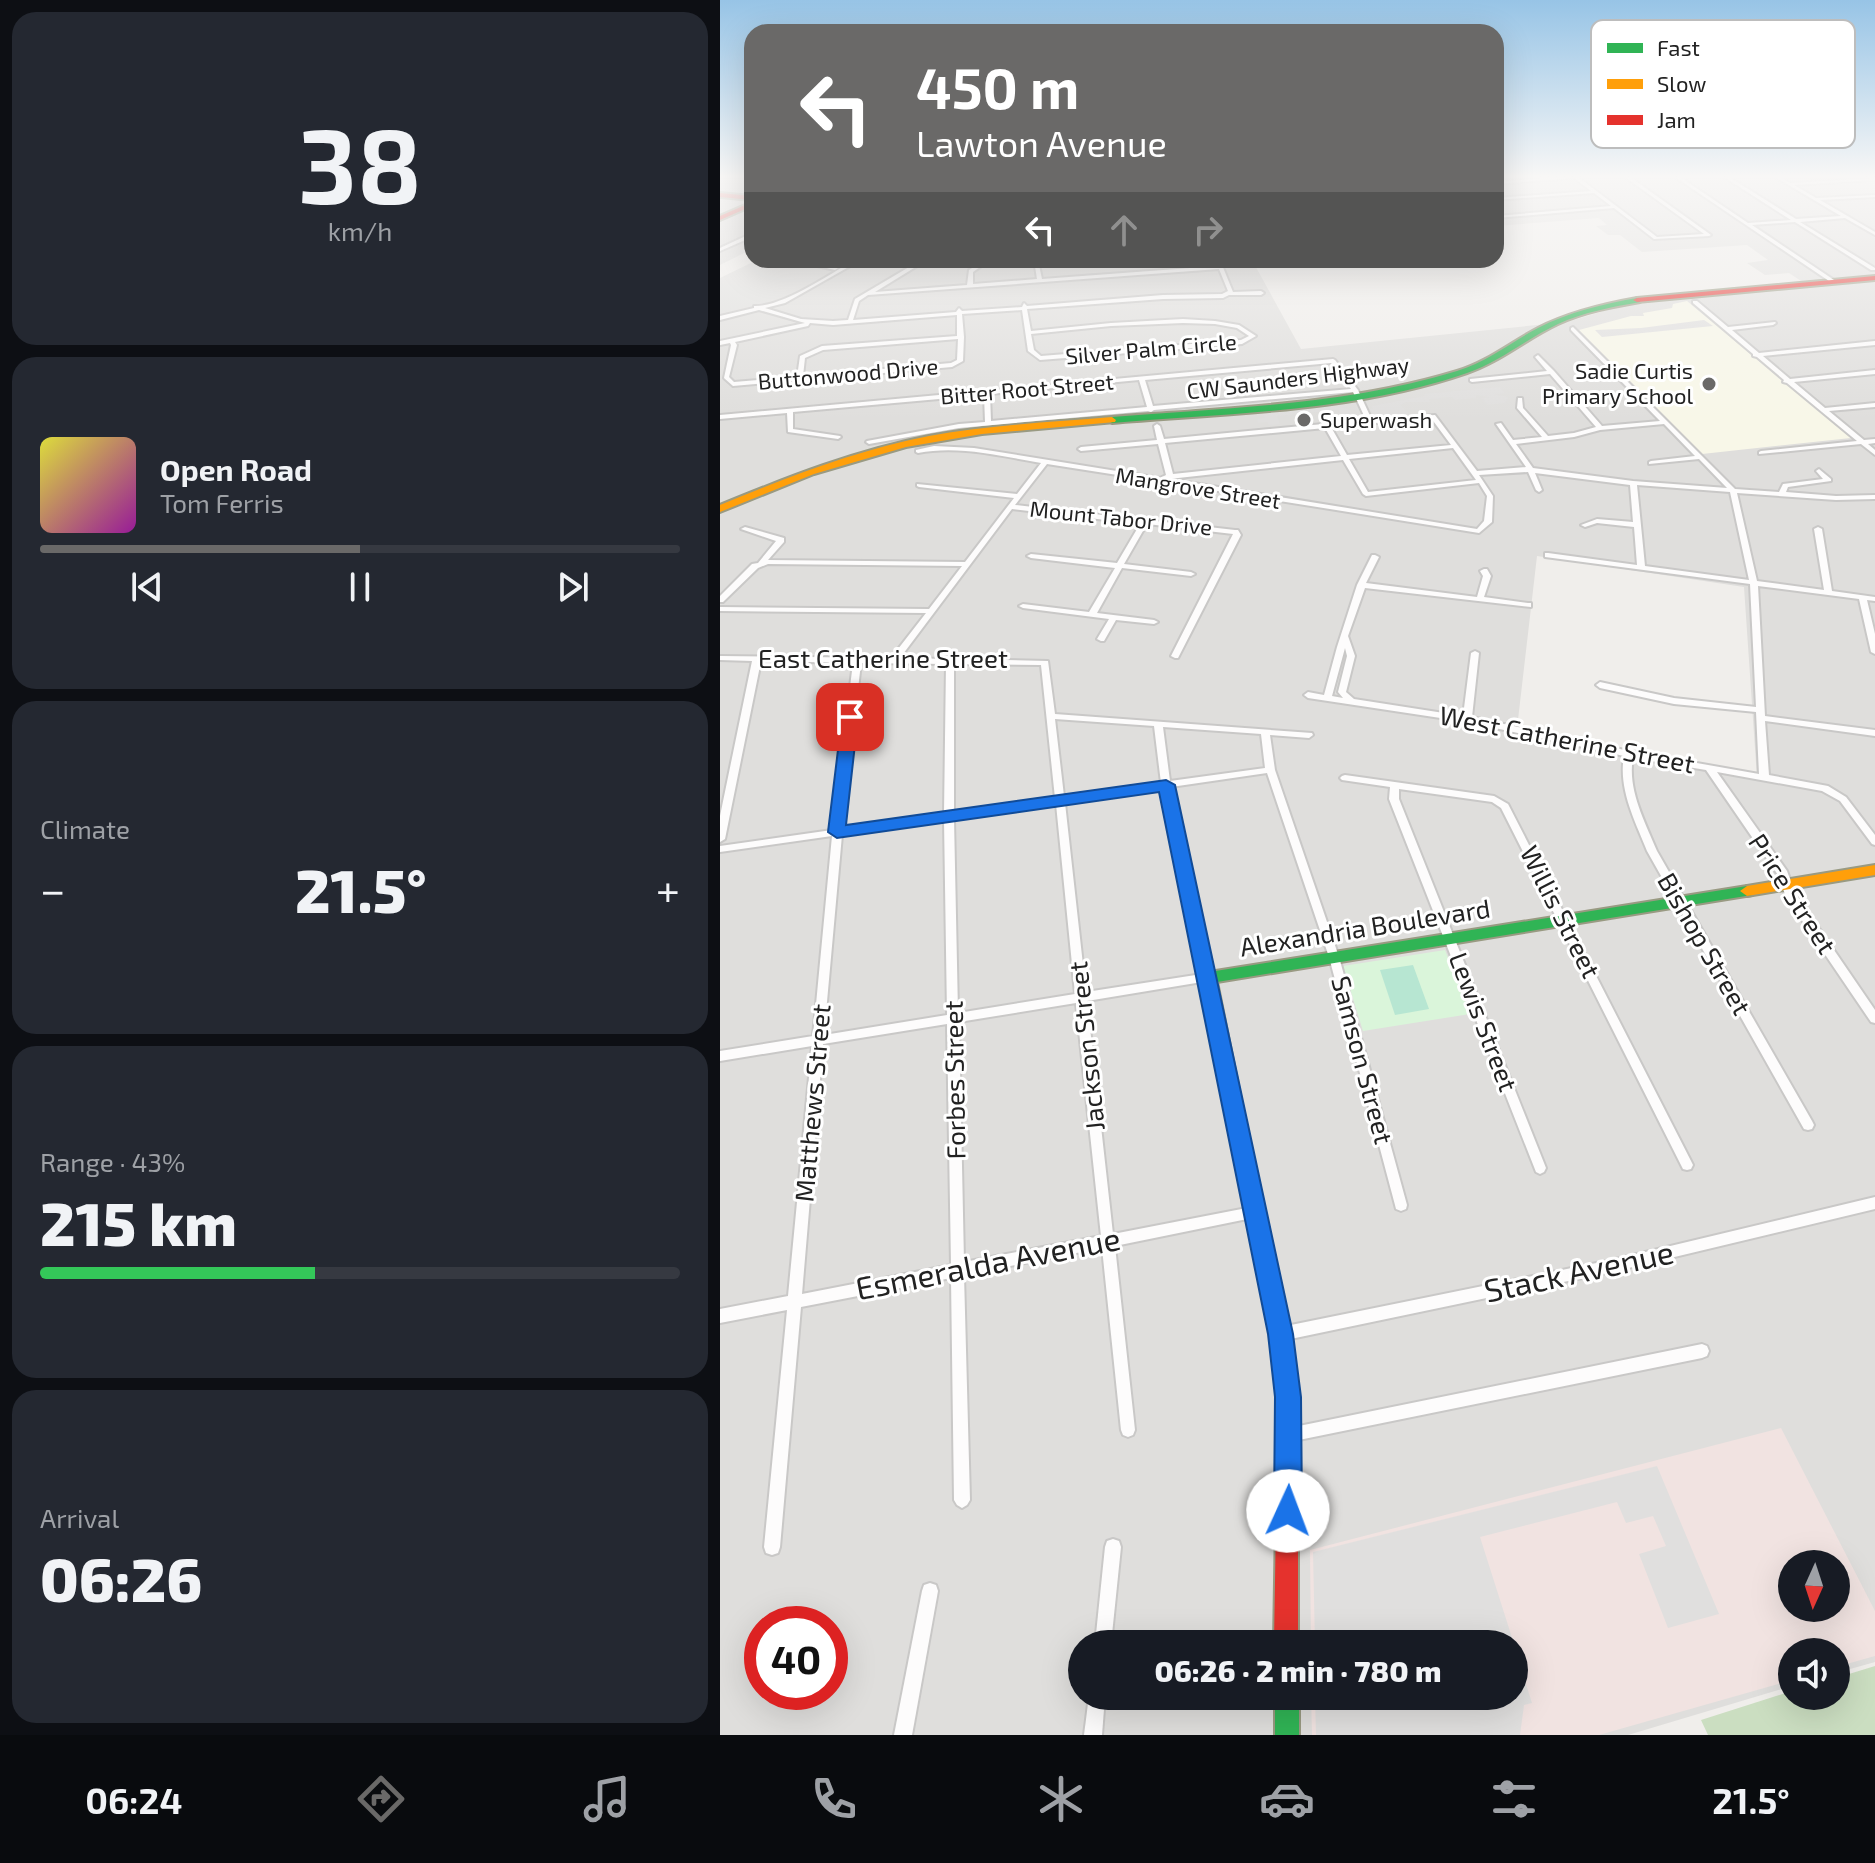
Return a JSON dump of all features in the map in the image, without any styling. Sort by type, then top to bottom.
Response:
[{"type":"main road","name":"CW Saunders Highway","points":[[720,509],[797,474],[854,456],[997,425],[1413,388],[1458,375],[1495,359],[1545,327],[1600,307],[1657,297],[1834,282],[1874,273]]},
{"type":"main road","name":"Alexandria Boulevard","points":[[1208,977],[1875,870]]},
{"type":"main road","points":[[1208,977],[1281,1334],[1289,1435],[1286,1630]]},
{"type":"main road","points":[[1287,1710],[1287,1735]]},
{"type":"street","points":[[1798,258],[1834,282]]},
{"type":"street","points":[[1852,258],[1874,273]]},
{"type":"street","points":[[762,307],[835,268]]},
{"type":"street","points":[[720,316],[762,307],[842,268]]},
{"type":"street","points":[[850,320],[855,303],[911,268]]},
{"type":"street","points":[[970,286],[971,271],[976,268]]},
{"type":"street","points":[[1038,268],[1040,281]]},
{"type":"street","points":[[867,294],[1169,268]]},
{"type":"street","points":[[1221,268],[1231,293]]},
{"type":"street","points":[[762,307],[814,320],[850,320],[1024,306],[1261,293]]},
{"type":"street","points":[[1695,302],[1785,381],[1875,453]]},
{"type":"street","name":"Silver Palm Circle","points":[[1024,306],[1033,356],[1050,358],[1242,342],[1253,336],[1246,328],[1236,324],[1201,320],[1029,333]]},
{"type":"street","name":"Buttonwood Drive","points":[[732,342],[734,345],[726,381],[733,384],[952,365],[960,361],[959,312]]},
{"type":"street","points":[[720,343],[814,320]]},
{"type":"street","points":[[1726,329],[1773,323]]},
{"type":"street","points":[[1573,329],[1733,490],[1754,585],[1764,777]]},
{"type":"street","points":[[800,378],[802,357],[822,348],[961,337]]},
{"type":"street","points":[[1755,355],[1875,343]]},
{"type":"street","points":[[1538,357],[1600,428]]},
{"type":"street","name":"Bitter Root Street","points":[[720,417],[1333,361],[1356,394]]},
{"type":"street","points":[[1472,380],[1552,372]]},
{"type":"street","points":[[1785,381],[1875,372]]},
{"type":"street","points":[[1142,379],[1151,410]]},
{"type":"street","points":[[987,393],[997,425]]},
{"type":"street","points":[[1356,394],[1370,422]]},
{"type":"street","points":[[1520,399],[1520,408],[1546,437]]},
{"type":"street","points":[[1824,410],[1875,405]]},
{"type":"street","points":[[790,410],[790,431],[838,437]]},
{"type":"street","points":[[869,442],[997,425],[1151,410],[1182,410]]},
{"type":"street","points":[[1081,449],[1433,414],[1490,496],[1487,527],[1479,531],[1489,539]]},
{"type":"street","points":[[1512,442],[1574,435],[1600,428],[1666,422]]},
{"type":"street","points":[[1499,424],[1531,470],[1539,490]]},
{"type":"street","points":[[1157,426],[1170,476]]},
{"type":"street","points":[[1327,426],[1343,458],[1368,494],[1481,481]]},
{"type":"street","points":[[1761,453],[1875,441]]},
{"type":"street","points":[[1157,481],[1170,476],[1456,446]]},
{"type":"street","name":"Mangrove Street","points":[[918,451],[960,448],[1479,531]]},
{"type":"street","points":[[1651,463],[1700,457]]},
{"type":"street","points":[[895,659],[1044,463]]},
{"type":"street","points":[[1476,473],[1531,470],[1633,483],[1875,497]]},
{"type":"street","points":[[1782,493],[1785,485],[1829,480],[1819,471]]},
{"type":"street","points":[[1633,483],[1641,568]]},
{"type":"street","points":[[919,485],[1018,496]]},
{"type":"street","name":"Mount Tabor Drive","points":[[1011,507],[1230,530],[1236,534],[1175,656]]},
{"type":"street","points":[[1092,614],[1145,521]]},
{"type":"street","points":[[1585,525],[1597,521],[1637,525]]},
{"type":"street","points":[[720,600],[761,564],[781,540],[745,529]]},
{"type":"street","points":[[1818,529],[1829,594]]},
{"type":"street","points":[[1548,555],[1875,599]]},
{"type":"street","points":[[1031,556],[1191,574]]},
{"type":"street","points":[[1328,697],[1361,585],[1369,563],[1375,557]]},
{"type":"street","points":[[761,564],[968,564]]},
{"type":"street","points":[[1480,599],[1487,576],[1484,571]]},
{"type":"street","points":[[1361,585],[1528,605]]},
{"type":"street","points":[[1863,598],[1875,649]]},
{"type":"street","points":[[1023,606],[1154,622]]},
{"type":"street","points":[[720,609],[931,611]]},
{"type":"street","points":[[1101,639],[1114,617]]},
{"type":"street","points":[[1346,638],[1351,656],[1342,692],[1345,698],[1353,702]]},
{"type":"street","points":[[1467,719],[1475,653]]},
{"type":"street","name":"East Catherine Street","points":[[720,658],[1045,663]]},
{"type":"street","points":[[720,839],[757,658]]},
{"type":"street","name":"Matthews Street","points":[[772,1547],[837,832],[857,660]]},
{"type":"street","name":"Forbes Street","points":[[950,660],[949,816],[962,1500]]},
{"type":"street","name":"Jackson Street","points":[[1045,663],[1057,801],[1083,997],[1128,1430]]},
{"type":"street","points":[[1600,685],[1674,701],[1875,733]]},
{"type":"street","name":"West Catherine Street","points":[[1308,695],[1467,719],[1629,754],[1825,788],[1843,799],[1875,842]]},
{"type":"street","points":[[1052,716],[1309,735]]},
{"type":"street","points":[[1158,723],[1166,785],[1208,977]]},
{"type":"street","name":"Samson Street","points":[[1265,733],[1270,770],[1334,957],[1401,1205]]},
{"type":"street","name":"Bishop Street","points":[[1629,754],[1626,762],[1634,806],[1652,851],[1808,1125]]},
{"type":"street","name":"Price Street","points":[[1710,769],[1875,1019]]},
{"type":"street","points":[[720,849],[1270,770]]},
{"type":"street","name":"Willis Street","points":[[1345,778],[1494,799],[1502,803],[1565,920],[1687,1165]]},
{"type":"street","name":"Lewis Street","points":[[1395,785],[1394,799],[1540,1168]]},
{"type":"street","name":"Alexandria Boulevard","points":[[720,1056],[1208,977]]},
{"type":"street","name":"Stack Avenue","points":[[1281,1334],[1616,1265],[1875,1203]]},
{"type":"street","name":"Esmeralda Avenue","points":[[720,1316],[1257,1212]]},
{"type":"street","points":[[1289,1435],[1702,1351]]},
{"type":"street","points":[[1104,1630],[1113,1547]]},
{"type":"street","points":[[903,1735],[930,1591]]},
{"type":"street","points":[[1093,1735],[1096,1710]]},
{"type":"shaded area","points":[[720,258],[734,258],[720,265]]},
{"type":"shaded area","points":[[1765,258],[1875,258],[1875,276],[1801,281],[1789,273],[1765,275],[1747,263],[1768,260]]},
{"type":"shaded area","points":[[744,266],[1256,268],[1301,349],[1567,322],[1627,304],[1875,280],[1875,1662],[1850,1669],[1850,1638],[1778,1638],[1778,1690],[1628,1735],[720,1735],[720,278]],"holes":[[[1537,556],[1744,587],[1757,778],[1516,737]]]},
{"type":"shaded area","points":[[720,283],[787,293],[767,302],[725,312],[720,311]]},
{"type":"shaded area","name":"Sadie Curtis Primary School","points":[[1687,301],[1851,438],[1702,454],[1579,330],[1631,316],[1644,316],[1643,313],[1672,308],[1673,304]]},
{"type":"shaded area","points":[[1704,320],[1713,326],[1602,337],[1595,330],[1641,328]]},
{"type":"shaded area","points":[[1500,387],[1505,393],[1494,394],[1508,397],[1505,403],[1487,405],[1482,398],[1489,397],[1476,395],[1476,398],[1406,402],[1400,405],[1408,413],[1402,415],[1373,417],[1370,409],[1424,394]]},
{"type":"shaded area","points":[[1336,406],[1350,410],[1355,418],[1345,419],[1338,410],[1277,416],[1280,424],[1258,423],[1257,419],[1265,418],[1263,413]]},
{"type":"shaded area","points":[[1781,1428],[1844,1550],[1778,1550],[1778,1622],[1850,1622],[1850,1562],[1875,1611],[1875,1656],[1850,1663],[1850,1638],[1778,1638],[1778,1684],[1599,1735],[1312,1735],[1311,1710],[1528,1710],[1528,1630],[1311,1630],[1310,1550]]},
{"type":"shaded area","points":[[1657,1466],[1719,1614],[1668,1628],[1639,1554],[1666,1546],[1653,1516],[1626,1523],[1617,1502],[1480,1537],[1510,1630],[1315,1630],[1313,1552]]},
{"type":"shaded area","points":[[1315,1710],[1523,1710],[1520,1735],[1316,1735]]},
{"type":"green space","points":[[1445,950],[1470,1014],[1363,1031],[1343,966]]},
{"type":"green space","points":[[1413,965],[1429,1009],[1395,1015],[1380,970]]},
{"type":"green space","points":[[1875,1666],[1875,1735],[1708,1735],[1701,1720],[1778,1695],[1778,1710],[1850,1710],[1850,1674]]},
{"type":"traffic: fast","points":[[1112,420],[1334,400],[1421,384],[1474,368],[1566,318],[1637,300]]},
{"type":"traffic: fast","points":[[1234,1105],[1208,977],[1747,891]]},
{"type":"traffic: fast","points":[[1287,1710],[1287,1735]]},
{"type":"traffic: slow","points":[[720,509],[811,472],[905,444],[982,431],[1112,420]]},
{"type":"traffic: slow","points":[[1747,891],[1875,870]]},
{"type":"traffic: jam","points":[[1637,300],[1875,278]]},
{"type":"traffic: jam","points":[[1234,1105],[1281,1334],[1288,1397],[1286,1630]]},
{"type":"place","name":"Sadie Curtis Primary School","points":[[1709,384]]},
{"type":"place","name":"Superwash","points":[[1304,420]]},
{"type":"route","points":[[850,717],[837,832],[1166,785],[1281,1334],[1288,1397],[1288,1511]]}]
